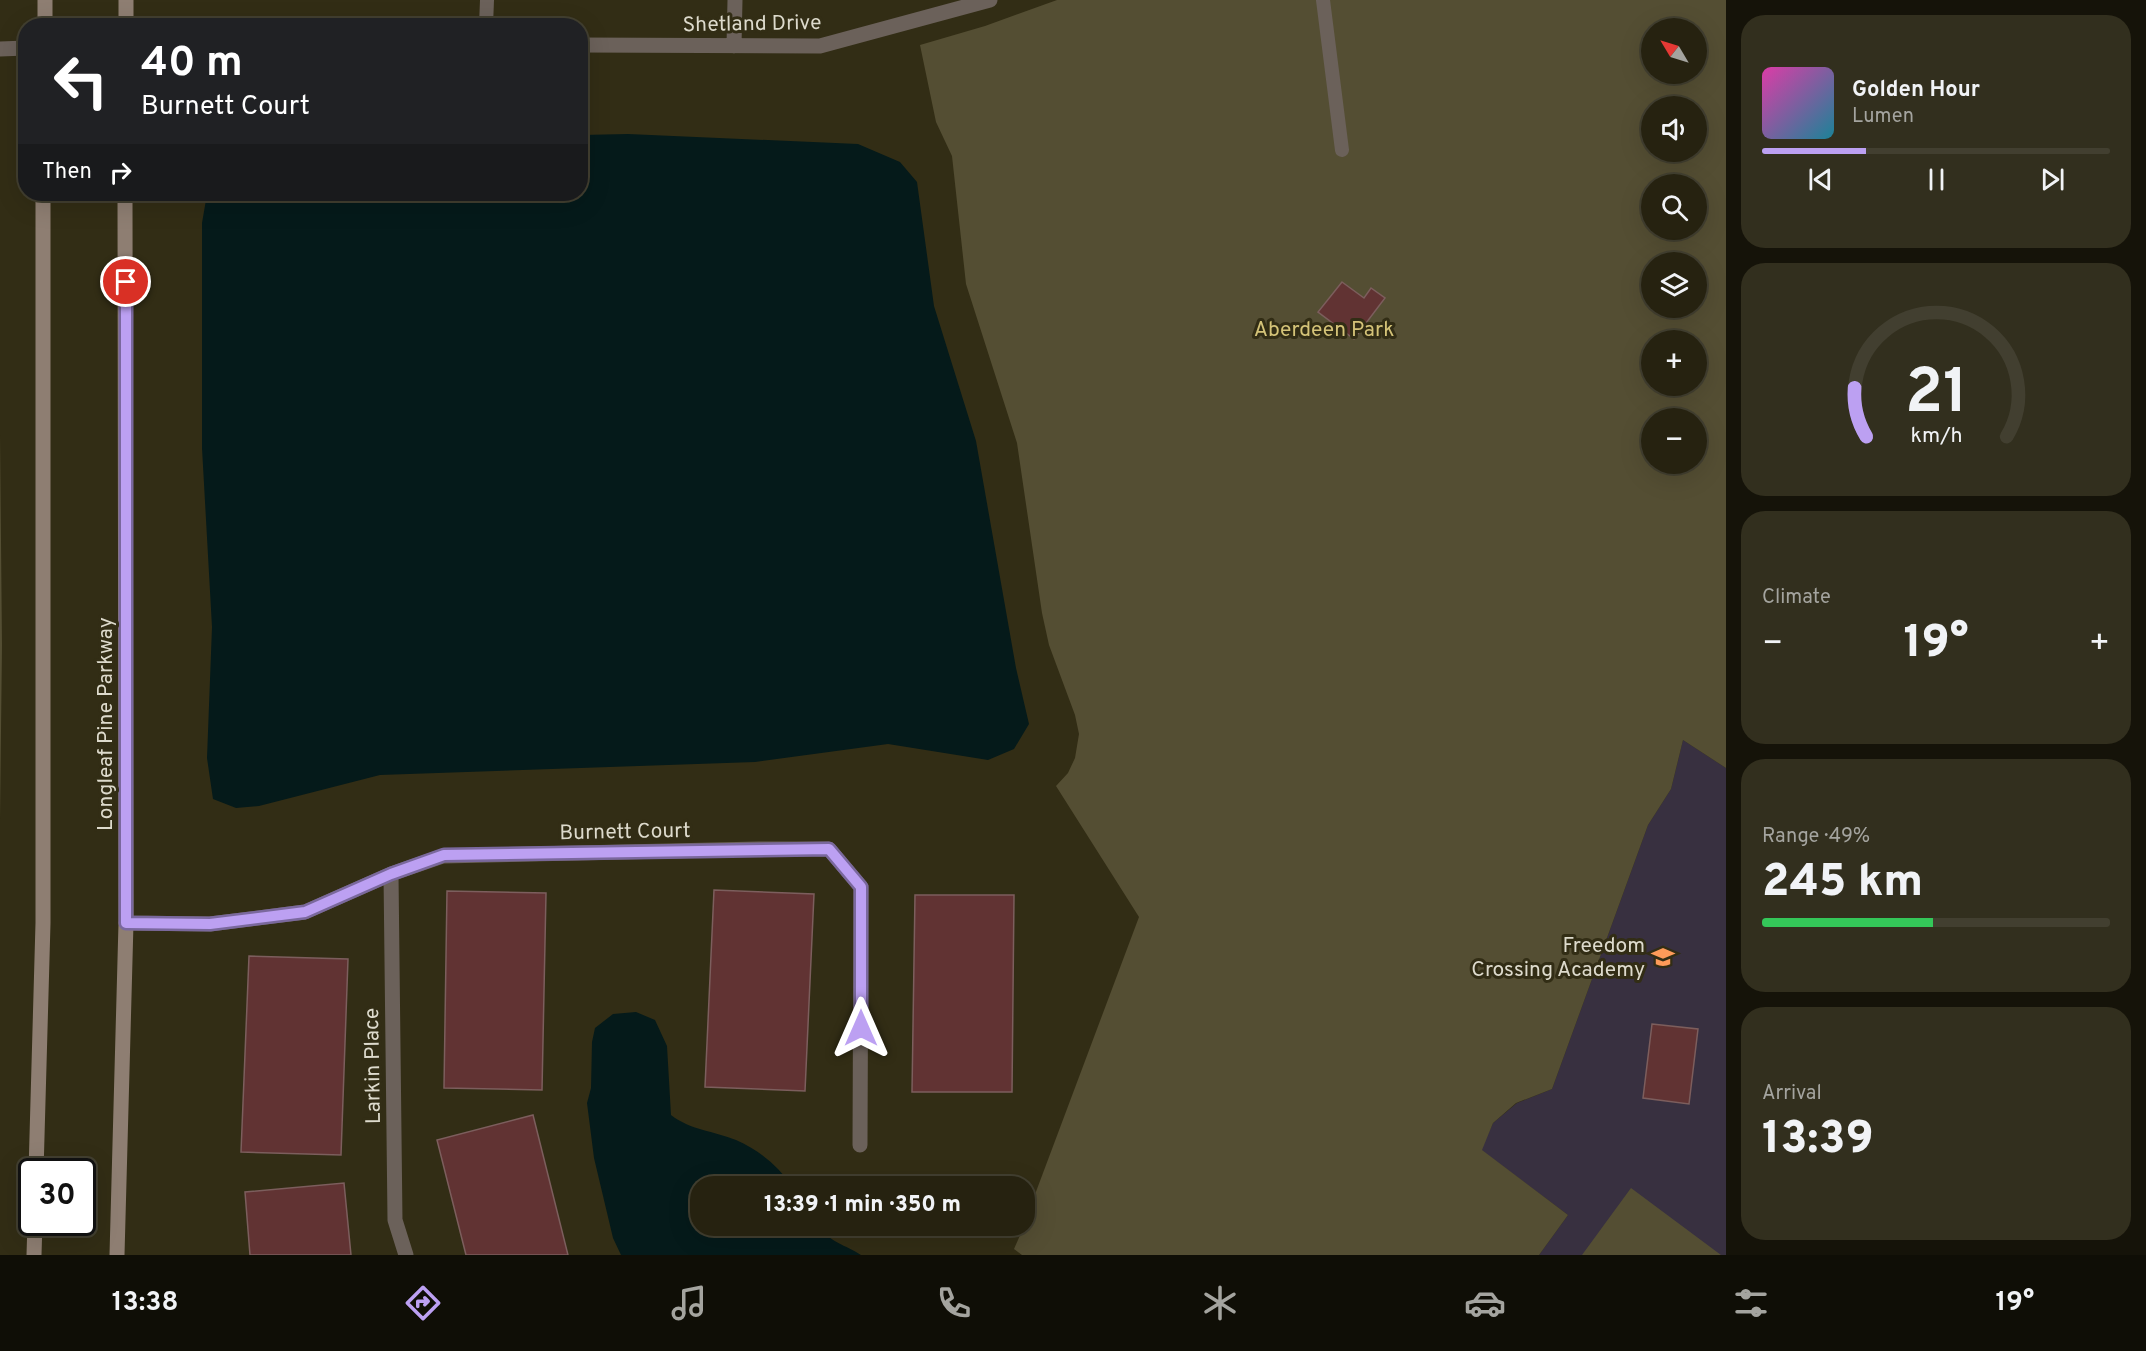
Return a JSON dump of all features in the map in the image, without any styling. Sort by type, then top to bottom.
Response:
[{"type":"main road","points":[[45,0],[45,18]]},
{"type":"main road","points":[[126,0],[126,18]]},
{"type":"main road","points":[[36,1158],[43,923],[43,201]]},
{"type":"main road","name":"Longleaf Pine Parkway","points":[[117,1255],[126,923],[125,201]]},
{"type":"main road","points":[[34,1255],[35,1236]]},
{"type":"street","points":[[734,46],[735,0]]},
{"type":"street","name":"Shetland Drive","points":[[588,45],[820,46],[990,0]]},
{"type":"street","points":[[0,49],[18,48]]},
{"type":"street","name":"Burnett Court","points":[[126,923],[210,924],[305,912],[391,874],[444,855],[829,849],[861,887],[860,1145]]},
{"type":"street","name":"Larkin Place","points":[[391,874],[395,1220],[406,1255]]},
{"type":"lane","points":[[486,18],[487,0]]},
{"type":"lane","points":[[1323,0],[1342,150]]},
{"type":"shaded area","name":"Freedom Crossing Academy","points":[[1683,740],[1726,768],[1726,1255],[1539,1255],[1568,1215],[1481,1150],[1493,1123],[1517,1103],[1552,1089],[1648,825],[1671,789]]},
{"type":"green space","name":"Aberdeen Park","points":[[1057,0],[1726,0],[1726,768],[1683,740],[1671,789],[1648,825],[1552,1089],[1516,1103],[1493,1123],[1482,1150],[1568,1215],[1539,1255],[1022,1255],[1014,1249],[1020,1236],[1035,1236],[1035,1194],[1139,917],[1056,786],[1068,773],[1075,758],[1079,734],[1075,715],[1049,645],[1042,613],[1017,443],[966,284],[952,156],[936,122],[920,45],[985,26]]},
{"type":"green space","points":[[0,435],[2,645],[0,820]]},
{"type":"green space","points":[[1631,1188],[1721,1255],[1582,1255]]},
{"type":"water","points":[[628,134],[858,144],[900,162],[917,182],[934,306],[976,441],[1016,668],[1029,724],[1014,749],[988,760],[888,744],[755,762],[380,775],[259,806],[236,808],[213,799],[207,758],[212,627],[202,448],[202,223],[206,201],[588,201],[588,135]]},
{"type":"water","points":[[636,1012],[655,1020],[667,1046],[671,1115],[686,1124],[736,1140],[760,1154],[784,1176],[690,1176],[690,1236],[828,1236],[861,1255],[621,1255],[613,1238],[594,1158],[587,1103],[591,1088],[592,1042],[595,1028],[613,1014]]},
{"type":"building","points":[[1342,282],[1364,298],[1371,288],[1385,298],[1354,339],[1318,312]]},
{"type":"building","points":[[714,890],[814,894],[805,1091],[705,1087]]},
{"type":"building","points":[[447,891],[546,893],[542,1090],[444,1088]]},
{"type":"building","points":[[915,895],[1014,895],[1012,1092],[912,1092]]},
{"type":"building","points":[[249,956],[348,959],[341,1155],[241,1152]]},
{"type":"building","points":[[1652,1024],[1698,1029],[1689,1104],[1643,1098]]},
{"type":"building","points":[[533,1115],[568,1255],[466,1255],[437,1140]]},
{"type":"building","points":[[344,1183],[351,1255],[250,1255],[245,1192]]},
{"type":"place","name":"Freedom Crossing Academy","points":[[1663,957]]},
{"type":"route","points":[[126,282],[126,923],[210,924],[305,912],[391,874],[444,855],[829,849],[861,887],[861,1028]]}]
